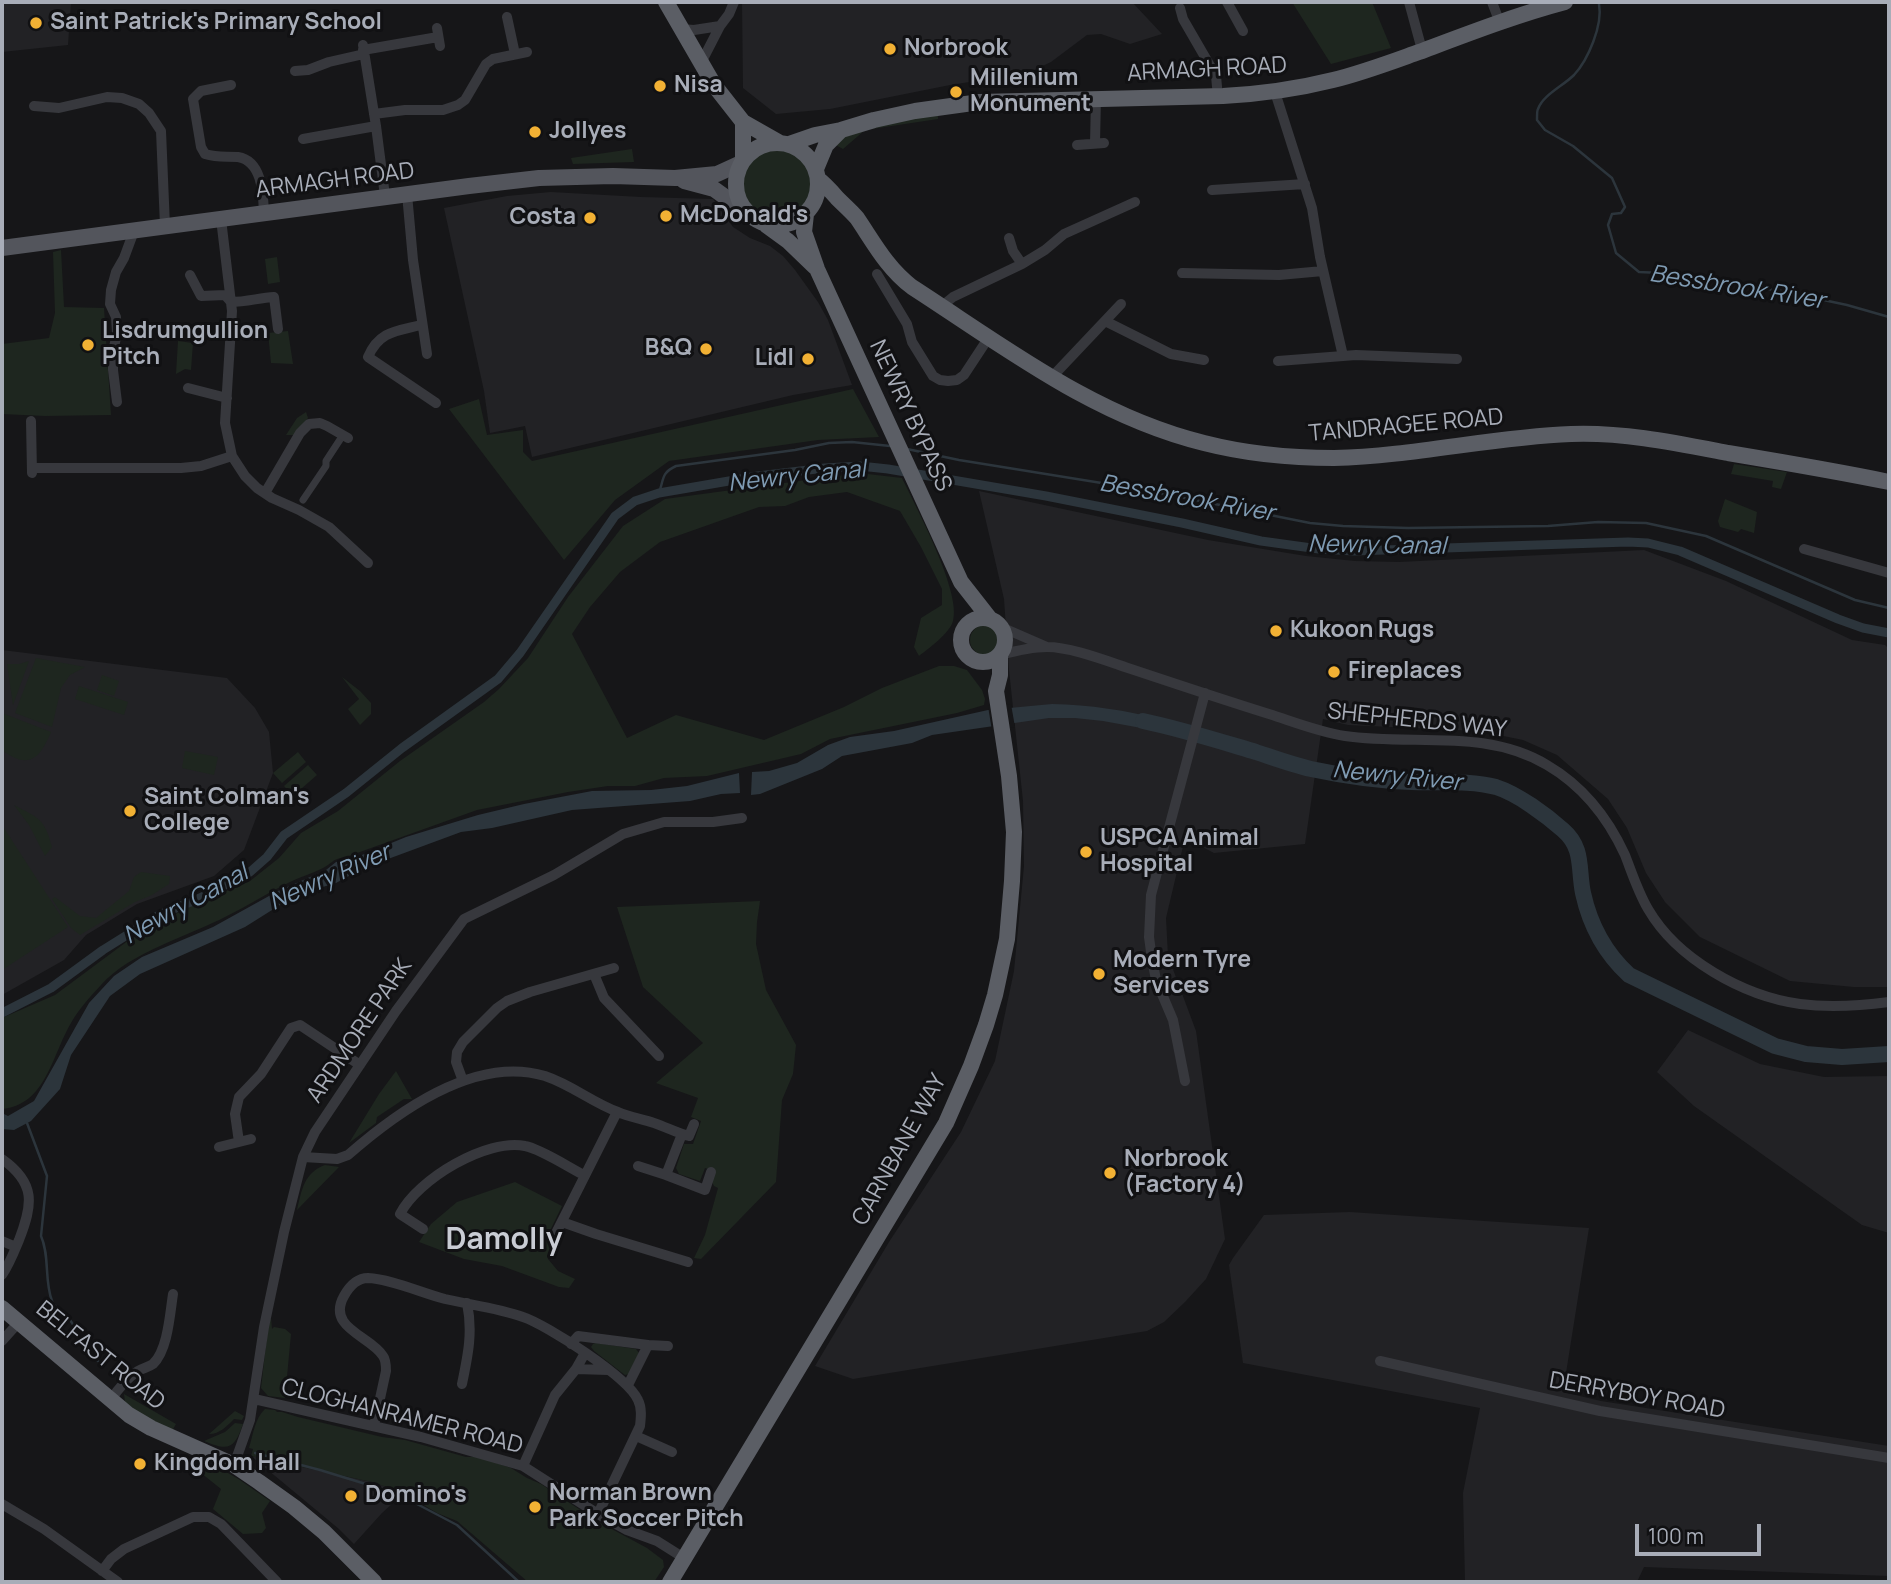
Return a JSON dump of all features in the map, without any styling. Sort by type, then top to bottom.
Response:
[{"type":"highway","points":[[666,2],[714,85],[743,122],[805,154],[817,174]]},
{"type":"highway","name":"ARMAGH ROAD","points":[[785,144],[915,111],[980,102],[1218,97],[1275,92],[1336,80],[1565,2]]},
{"type":"highway","points":[[743,122],[742,162],[736,181],[740,203],[746,212],[788,241],[817,269]]},
{"type":"highway","points":[[765,224],[791,223],[806,214],[816,200],[817,174],[826,145],[841,130]]},
{"type":"highway","points":[[742,162],[761,146],[785,144]]},
{"type":"highway","name":"TANDRAGEE ROAD","points":[[817,174],[856,217],[869,240],[893,271],[912,287],[1051,377],[1109,409],[1153,428],[1202,443],[1266,455],[1337,458],[1541,436],[1600,434],[1673,443],[1889,482]]},
{"type":"highway","points":[[816,200],[830,197],[838,199]]},
{"type":"highway","name":"NEWRY BYPASS","points":[[806,214],[804,232],[817,269],[961,582]]},
{"type":"highway","points":[[961,582],[1004,632],[1005,644],[1000,655],[997,696]]},
{"type":"highway","points":[[961,582],[966,627]]},
{"type":"highway","points":[[996,623],[977,619],[963,632],[962,646],[997,696]]},
{"type":"highway","points":[[974,661],[989,662],[1000,655]]},
{"type":"highway","name":"CARNBANE WAY","points":[[670,1582],[929,1152],[950,1114],[971,1066],[995,995],[1007,939],[1011,901],[1014,822],[997,696]]},
{"type":"highway","name":"BELFAST ROAD","points":[[2,1308],[128,1415],[234,1465],[295,1507],[374,1582]]},
{"type":"main road","name":"ARMAGH ROAD","points":[[2,248],[539,178],[675,178],[718,174],[742,162]]},
{"type":"main road","name":"ARMAGH ROAD","points":[[675,178],[713,189],[746,212]]},
{"type":"street","points":[[701,63],[734,2]]},
{"type":"street","points":[[1227,2],[1243,31]]},
{"type":"street","points":[[1409,2],[1422,50]]},
{"type":"street","points":[[1492,2],[1500,23]]},
{"type":"street","points":[[1180,8],[1183,19],[1216,76],[1218,97]]},
{"type":"street","points":[[507,17],[515,54]]},
{"type":"street","points":[[681,29],[720,26]]},
{"type":"street","points":[[295,71],[309,70],[363,50],[438,37]]},
{"type":"street","points":[[363,50],[385,196]]},
{"type":"street","points":[[374,114],[405,110],[443,110],[458,105],[465,100],[486,64],[493,59],[527,52]]},
{"type":"street","points":[[232,85],[201,91],[193,99],[201,148],[205,154],[218,158],[240,157],[252,163],[262,189],[264,212]]},
{"type":"street","points":[[1275,92],[1306,184],[1343,356]]},
{"type":"street","points":[[34,106],[59,108],[107,97],[122,98],[139,104],[149,113],[161,131],[165,226]]},
{"type":"street","points":[[1077,145],[1099,143],[1096,98]]},
{"type":"street","points":[[303,139],[376,126]]},
{"type":"street","points":[[1212,190],[1306,184]]},
{"type":"street","points":[[407,194],[426,354]]},
{"type":"street","points":[[942,306],[953,297],[1022,264],[1064,234],[1135,202]]},
{"type":"street","points":[[221,219],[232,311],[225,423],[232,456],[245,477],[265,493],[329,527],[368,563]]},
{"type":"street","points":[[117,402],[113,352],[117,334],[116,317],[110,304],[111,290],[134,231]]},
{"type":"street","points":[[1009,238],[1013,251],[1022,264]]},
{"type":"street","points":[[1182,273],[1279,275],[1323,271]]},
{"type":"street","points":[[877,274],[907,324],[912,342],[933,376],[940,380],[957,380],[964,375],[989,337]]},
{"type":"street","points":[[190,275],[201,296],[225,295],[231,302],[274,296],[278,329]]},
{"type":"street","points":[[1051,377],[1121,304]]},
{"type":"street","points":[[1105,321],[1171,354],[1204,360]]},
{"type":"street","points":[[421,325],[387,334],[377,340],[368,356],[436,403]]},
{"type":"street","points":[[1278,361],[1343,356],[1457,359]]},
{"type":"street","points":[[188,388],[227,398]]},
{"type":"street","points":[[31,421],[32,471],[179,468],[201,466],[232,456]]},
{"type":"street","points":[[265,493],[300,433],[309,424],[320,423],[345,437],[326,461],[326,466],[303,500]]},
{"type":"street","points":[[1804,549],[1889,573]]},
{"type":"street","name":"SHEPHERDS WAY","points":[[996,623],[1048,647],[1100,659],[1341,735],[1478,742],[1526,755],[1546,764],[1566,778],[1584,792],[1599,810],[1614,832],[1648,909],[1677,946],[1697,962],[1738,985],[1776,1000],[1819,1006],[1889,1002]]},
{"type":"street","name":"SHEPHERDS WAY","points":[[1000,655],[1048,647]]},
{"type":"street","points":[[1185,1081],[1173,1020],[1156,980],[1149,927],[1151,895],[1206,693]]},
{"type":"street","name":"ARDMORE PARK","points":[[234,1465],[248,1427],[264,1327],[303,1157],[315,1132],[412,988],[464,919],[554,875],[623,834],[664,822],[713,822],[742,818]]},
{"type":"street","points":[[463,1081],[456,1062],[457,1052],[463,1042],[497,1008],[530,992],[614,968]]},
{"type":"street","points":[[594,974],[604,998],[659,1056]]},
{"type":"street","points":[[239,1142],[235,1114],[239,1097],[261,1074],[291,1028],[300,1025],[360,1065]]},
{"type":"street","points":[[303,1157],[337,1159],[348,1154],[421,1101],[463,1081],[496,1073],[528,1072],[564,1084],[617,1112],[682,1134],[690,1136],[694,1124]]},
{"type":"street","points":[[554,1237],[617,1112]]},
{"type":"street","points":[[666,1175],[682,1134]]},
{"type":"street","points":[[219,1147],[251,1139]]},
{"type":"street","points":[[423,1229],[400,1214],[405,1205],[434,1177],[456,1164],[492,1149],[511,1144],[529,1147],[584,1175]]},
{"type":"street","points":[[2,1158],[21,1175],[28,1189],[30,1202],[27,1220],[2,1275]]},
{"type":"street","points":[[639,1166],[705,1189],[711,1172]]},
{"type":"street","points":[[562,1222],[688,1262]]},
{"type":"street","points":[[2,1241],[16,1247]]},
{"type":"street","points":[[374,1426],[386,1363],[383,1355],[354,1333],[340,1314],[339,1306],[347,1291],[356,1282],[368,1278],[400,1285],[541,1324],[628,1385],[639,1400],[640,1426],[598,1514]]},
{"type":"street","points":[[111,1400],[123,1384],[152,1365],[160,1355],[168,1328],[173,1294]]},
{"type":"street","points":[[462,1384],[471,1323],[467,1303]]},
{"type":"street","points":[[2,1341],[19,1322]]},
{"type":"street","points":[[571,1343],[578,1336],[668,1346]]},
{"type":"street","points":[[628,1385],[648,1345]]},
{"type":"street","points":[[523,1466],[555,1395],[576,1369],[584,1353]]},
{"type":"street","name":"DERRYBOY ROAD","points":[[1380,1361],[1601,1411],[1889,1458]]},
{"type":"street","points":[[576,1369],[608,1370]]},
{"type":"street","name":"CLOGHANRAMER ROAD","points":[[254,1399],[471,1450],[523,1466],[598,1514],[627,1530],[657,1541],[684,1559]]},
{"type":"street","points":[[636,1436],[672,1452]]},
{"type":"street","points":[[2,1504],[118,1582]]},
{"type":"street","points":[[102,1571],[111,1559],[124,1549],[193,1517],[209,1517],[221,1524],[277,1582]]},
{"type":"shaded area","name":"Saint Patrick's Primary School","points":[[2,2],[71,2],[68,45],[2,52]]},
{"type":"shaded area","points":[[742,2],[1132,2],[1162,34],[1130,44],[1101,34],[1087,35],[1051,62],[1028,73],[950,85],[830,109],[776,114],[743,88]]},
{"type":"shaded area","points":[[1292,2],[1372,2],[1391,48],[1331,64]]},
{"type":"shaded area","points":[[938,115],[938,119],[865,130],[843,149],[834,144],[842,137],[867,127]]},
{"type":"shaded area","points":[[632,149],[634,162],[573,164],[571,158]]},
{"type":"shaded area","points":[[778,149],[797,155],[807,165],[813,184],[807,203],[797,213],[778,219],[759,213],[749,203],[743,184],[749,165],[759,155]]},
{"type":"shaded area","points":[[551,192],[713,199],[733,227],[770,246],[795,270],[828,320],[852,385],[793,395],[532,457],[525,426],[490,433],[484,391],[444,208],[507,196]]},
{"type":"shaded area","points":[[61,250],[64,307],[104,308],[111,415],[2,414],[2,344],[49,338],[55,313],[53,252]]},
{"type":"shaded area","points":[[277,257],[280,282],[268,284],[265,259]]},
{"type":"shaded area","points":[[288,331],[293,364],[271,363],[268,333]]},
{"type":"shaded area","points":[[178,341],[193,343],[191,370],[185,369],[176,374]]},
{"type":"shaded area","points":[[853,389],[879,437],[818,440],[669,461],[615,500],[564,560],[449,409],[479,399],[487,435],[523,430],[523,452],[532,461]]},
{"type":"shaded area","points":[[306,412],[308,418],[294,435],[286,435],[297,418]]},
{"type":"shaded area","points":[[1734,464],[1787,472],[1781,489],[1772,487],[1773,481],[1731,474]]},
{"type":"shaded area","points":[[859,473],[902,478],[945,571],[954,608],[953,621],[948,631],[919,656],[914,647],[921,618],[942,605],[942,589],[900,511],[847,492],[809,497],[785,506],[759,507],[660,542],[620,572],[590,607],[572,634],[627,738],[676,715],[764,740],[939,666],[954,666],[967,670],[982,690],[984,705],[830,739],[801,754],[707,776],[664,778],[635,786],[608,786],[477,810],[335,860],[227,916],[144,954],[113,973],[74,1018],[38,1088],[29,1098],[17,1105],[2,1109],[2,1018],[55,995],[129,940],[162,921],[250,881],[279,858],[301,833],[338,811],[400,761],[484,702],[528,658],[568,597],[623,526],[665,499]]},
{"type":"shaded area","points":[[979,491],[1208,540],[1355,561],[1399,562],[1644,550],[1726,581],[1852,640],[1885,645],[1889,649],[1889,987],[1854,987],[1790,981],[1700,937],[1665,902],[1646,873],[1627,828],[1608,799],[1557,755],[1523,740],[1479,731],[1348,725],[1323,719],[1305,844],[1214,853],[1185,838],[1166,918],[1168,956],[1196,1031],[1225,1239],[1206,1279],[1164,1322],[1147,1331],[853,1379],[815,1366],[889,1242],[961,1132],[995,1061],[1014,971],[1024,866],[1023,801],[1004,599]]},
{"type":"shaded area","points":[[1725,499],[1757,512],[1754,533],[1720,527],[1718,521]]},
{"type":"shaded area","points":[[985,625],[996,629],[1000,640],[996,651],[985,655],[974,651],[970,640],[974,629]]},
{"type":"shaded area","name":"Saint Colman's College","points":[[2,650],[227,678],[255,708],[269,732],[273,773],[244,850],[214,876],[137,904],[86,935],[64,960],[2,995]]},
{"type":"shaded area","points":[[36,658],[85,667],[70,675],[61,688],[52,727],[15,713]]},
{"type":"shaded area","points":[[29,661],[13,705],[7,664]]},
{"type":"shaded area","points":[[102,675],[119,681],[114,696],[97,690]]},
{"type":"shaded area","points":[[342,677],[371,703],[371,714],[360,725],[348,709],[359,699]]},
{"type":"shaded area","points":[[79,686],[128,702],[124,715],[75,699]]},
{"type":"shaded area","points":[[2,713],[51,732],[38,755],[26,760],[2,750]]},
{"type":"shaded area","points":[[185,751],[218,757],[214,775],[182,768]]},
{"type":"shaded area","points":[[298,752],[306,762],[282,783],[273,773]]},
{"type":"shaded area","points":[[308,765],[317,775],[293,796],[284,786]]},
{"type":"shaded area","points":[[14,805],[40,820],[52,847],[45,856],[29,825]]},
{"type":"shaded area","points":[[2,825],[68,927],[2,970]]},
{"type":"shaded area","points":[[141,872],[170,876],[169,884],[80,935],[71,928],[52,899],[55,897],[80,916],[96,918],[129,891],[134,877]]},
{"type":"shaded area","points":[[760,901],[756,944],[766,990],[796,1045],[793,1074],[782,1100],[776,1182],[701,1259],[694,1258],[705,1235],[718,1188],[712,1182],[715,1172],[705,1168],[700,1181],[679,1174],[676,1168],[684,1144],[693,1144],[701,1121],[691,1117],[698,1098],[656,1083],[703,1043],[643,987],[617,907]]},
{"type":"shaded area","points":[[1688,1030],[1760,1064],[1824,1077],[1889,1076],[1889,1233],[1862,1225],[1694,1106],[1657,1072]]},
{"type":"shaded area","points":[[396,1071],[412,1099],[404,1099],[377,1117],[376,1123],[349,1143],[379,1094]]},
{"type":"shaded area","points":[[325,1165],[339,1167],[297,1210],[308,1177]]},
{"type":"shaded area","points":[[515,1182],[562,1206],[548,1235],[556,1241],[548,1259],[558,1271],[575,1279],[569,1288],[559,1287],[502,1266],[464,1259],[419,1242],[431,1224],[457,1202]]},
{"type":"shaded area","points":[[1350,1212],[1589,1228],[1563,1392],[1601,1401],[1889,1446],[1889,1576],[1644,1567],[1637,1582],[1465,1582],[1463,1493],[1480,1408],[1243,1363],[1229,1265],[1233,1258],[1264,1215]]},
{"type":"shaded area","points":[[271,1318],[272,1329],[285,1329],[291,1334],[285,1398],[268,1396],[261,1388]]},
{"type":"shaded area","points":[[596,1343],[636,1349],[639,1353],[629,1374],[625,1375],[594,1351],[591,1347]]},
{"type":"shaded area","points":[[124,1394],[176,1424],[172,1431],[141,1415],[125,1402]]},
{"type":"shaded area","points":[[265,1409],[405,1440],[466,1457],[480,1457],[511,1468],[647,1548],[663,1560],[664,1567],[654,1582],[528,1582],[457,1521],[437,1513],[404,1493],[372,1482],[251,1456],[253,1449],[249,1448],[255,1427]]},
{"type":"shaded area","points":[[235,1411],[244,1416],[242,1420],[234,1419],[220,1431],[209,1434]]},
{"type":"shaded area","points":[[235,1423],[243,1424],[236,1439],[229,1446],[204,1441],[225,1432]]},
{"type":"shaded area","points":[[197,1455],[270,1501],[262,1513],[266,1528],[262,1533],[243,1534],[213,1509],[221,1489],[191,1465]]},
{"type":"shaded area","points":[[251,1456],[372,1482],[404,1493],[354,1544]]},
{"type":"water","points":[[1052,704],[1149,716],[1163,720],[1163,732],[1103,721],[1049,718],[932,735],[912,743],[842,756],[822,769],[760,794],[751,795],[752,772],[769,771],[797,763],[828,745],[850,737],[894,731],[988,710]]},
{"type":"water","points":[[739,773],[740,793],[690,801],[572,810],[492,828],[461,832],[360,870],[336,883],[280,905],[245,927],[140,974],[110,996],[71,1055],[60,1089],[31,1121],[14,1130],[2,1129],[2,1113],[8,1116],[34,1101],[89,1003],[114,976],[142,957],[213,927],[278,891],[326,870],[336,862],[357,857],[406,837],[524,804],[592,791],[651,790],[687,786]]},
{"type":"pier","points":[[1011,704],[1015,727],[992,731],[988,706]]},
{"type":"waterway","name":"Bessbrook River","points":[[1599,4],[1597,32],[1584,61],[1574,75],[1544,99],[1538,110],[1537,120],[1545,130],[1573,146],[1612,178],[1625,207],[1621,213],[1612,214],[1608,225],[1616,253],[1639,272],[1683,274],[1781,291],[1889,317]]},
{"type":"waterway","name":"Bessbrook River","points":[[659,493],[665,474],[676,466],[829,443],[852,442],[890,446]]},
{"type":"waterway","name":"Bessbrook River","points":[[907,449],[1145,490],[1310,523],[1408,528],[1646,523],[1706,536],[1855,600],[1889,608]]},
{"type":"waterway","name":"Newry Canal","points":[[2,1013],[51,988],[103,950],[159,915],[200,898],[250,872],[267,857],[284,835],[346,793],[402,748],[498,679],[520,653],[615,516],[635,501],[659,493],[758,476],[860,466],[1046,496],[1261,541],[1319,549],[1354,551],[1648,543],[1680,551],[1838,619],[1889,633]]},
{"type":"waterway","name":"Newry River","points":[[1143,721],[1323,772],[1386,781],[1476,783],[1504,790],[1540,812],[1570,837],[1579,859],[1583,893],[1594,927],[1606,948],[1629,975],[1775,1046],[1806,1054],[1842,1057],[1889,1054]]},
{"type":"waterway","points":[[27,1123],[47,1176],[41,1236],[53,1304],[70,1320],[98,1361]]},
{"type":"waterway","points":[[255,1453],[395,1493],[457,1525],[519,1582]]},
{"type":"place","name":"Saint Patrick's Primary School","points":[[36,23]]},
{"type":"place","name":"Norbrook","points":[[890,49]]},
{"type":"place","name":"Nisa","points":[[660,86]]},
{"type":"place","name":"Millenium Monument","points":[[956,92]]},
{"type":"place","name":"Jollyes","points":[[535,132]]},
{"type":"place","name":"McDonald's","points":[[666,216]]},
{"type":"place","name":"Costa","points":[[590,218]]},
{"type":"place","name":"Lisdrumgullion Pitch","points":[[88,345]]},
{"type":"place","name":"B&Q","points":[[706,349]]},
{"type":"place","name":"Lidl","points":[[808,359]]},
{"type":"place","name":"Kukoon Rugs","points":[[1276,631]]},
{"type":"place","name":"Fireplaces","points":[[1334,672]]},
{"type":"place","name":"Saint Colman's College","points":[[130,811]]},
{"type":"place","name":"USPCA Animal Hospital","points":[[1086,852]]},
{"type":"place","name":"Modern Tyre Services","points":[[1099,974]]},
{"type":"place","name":"Norbrook (Factory 4)","points":[[1110,1173]]},
{"type":"place","name":"Kingdom Hall","points":[[140,1464]]},
{"type":"place","name":"Domino's","points":[[351,1496]]},
{"type":"place","name":"Norman Brown Park Soccer Pitch","points":[[535,1507]]},
{"type":"district","name":"Damolly","points":[[504,1241]]}]
